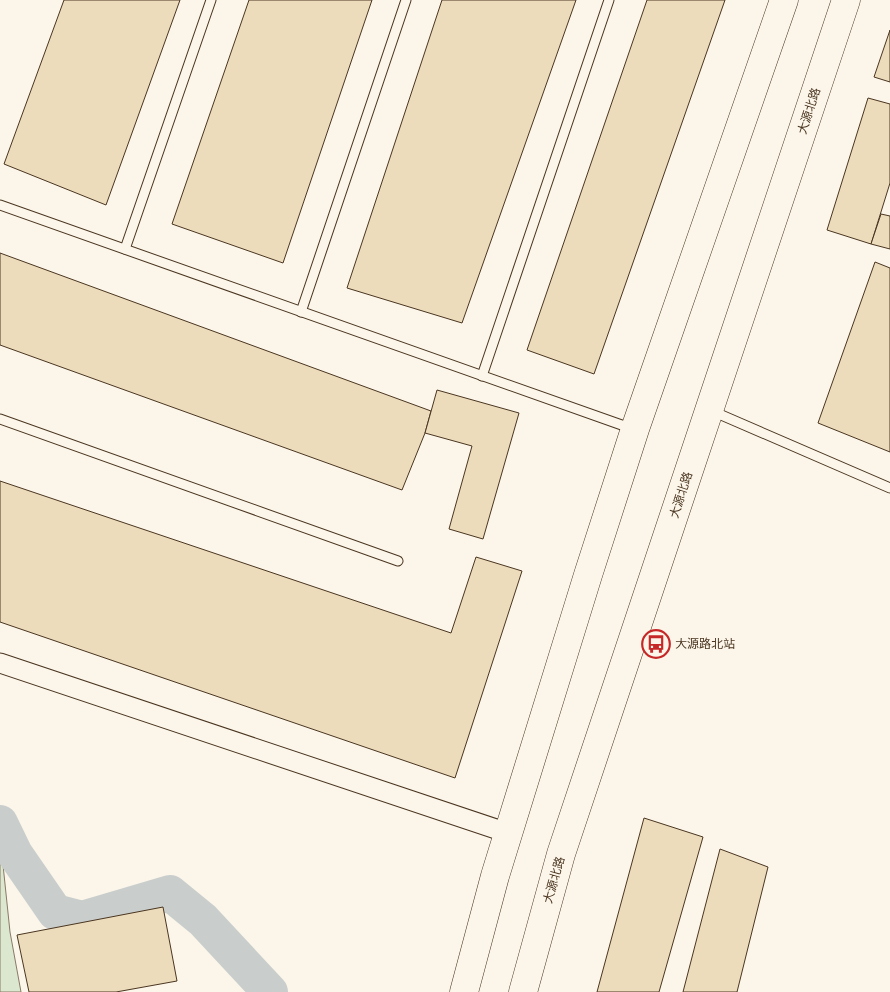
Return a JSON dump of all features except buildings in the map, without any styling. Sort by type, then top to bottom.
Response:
[{"type":"main road","points":[[464,992],[508,834],[635,430],[784,0]]},
{"type":"main road","name":"大源北路","points":[[523,992],[561,854],[846,0]]},
{"type":"street","points":[[0,663],[508,834]]},
{"type":"lane","points":[[126,249],[211,0]]},
{"type":"lane","points":[[301,312],[406,0]]},
{"type":"lane","points":[[482,376],[609,0]]},
{"type":"lane","points":[[0,205],[635,430]]},
{"type":"lane","points":[[710,410],[890,488]]},
{"type":"lane","points":[[0,419],[398,561]]},
{"type":"green space","points":[[0,836],[10,932],[21,992],[0,992]]},
{"type":"waterway","points":[[0,823],[15,854],[55,912],[82,919],[170,893],[203,920],[270,992]]},
{"type":"place","name":"大源路北站","points":[[656,644]]}]
